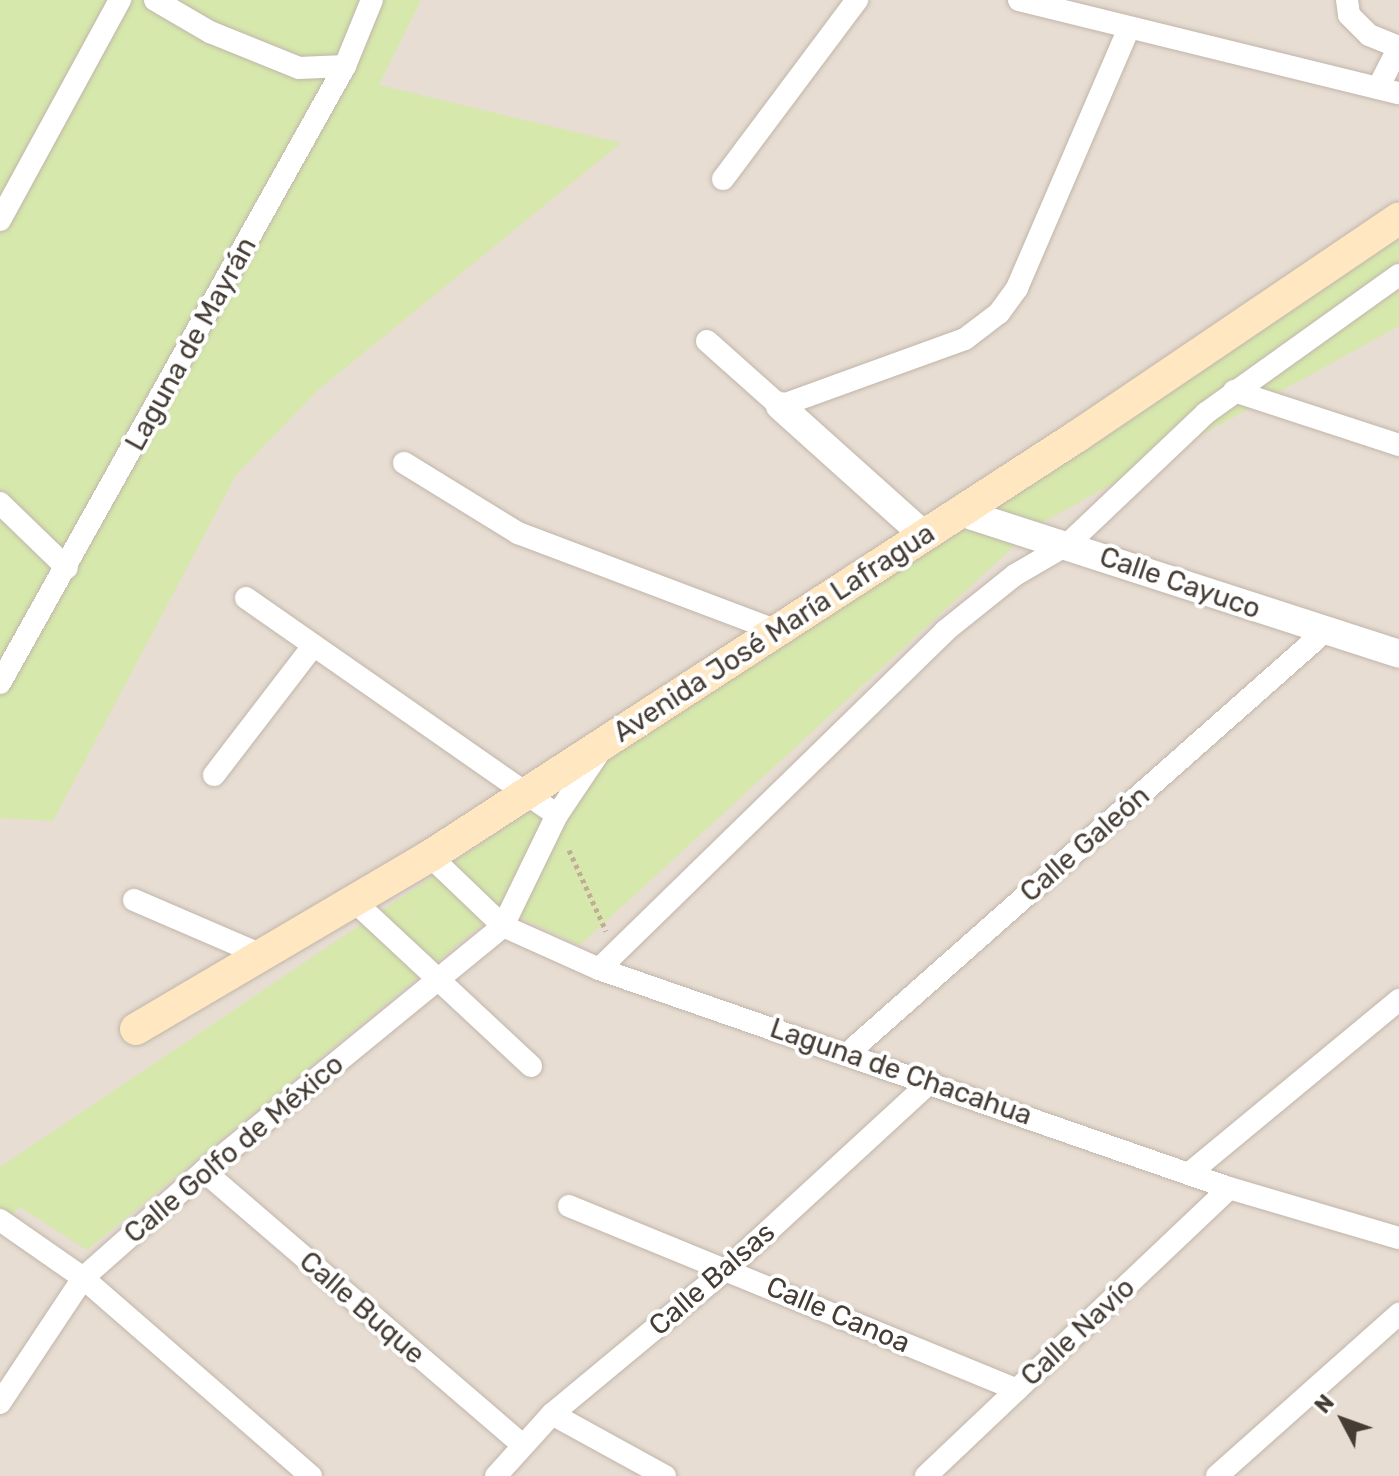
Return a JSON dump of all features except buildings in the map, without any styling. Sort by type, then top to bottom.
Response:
[{"type":"main road","name":"Avenida José María Lafragua","points":[[136,1029],[430,856],[960,512],[1399,218]]},
{"type":"street","points":[[0,220],[120,0]]},
{"type":"street","points":[[155,0],[210,32],[299,68],[345,66]]},
{"type":"street","name":"Laguna de Mayrán","points":[[0,683],[345,66],[372,0]]},
{"type":"street","points":[[723,179],[857,0]]},
{"type":"street","points":[[1019,0],[1389,90],[1399,47],[1369,35],[1349,15],[1347,0]]},
{"type":"street","points":[[780,406],[965,339],[999,313],[1017,288],[1129,28]]},
{"type":"street","points":[[599,969],[620,952],[945,631],[1015,575],[1068,544],[1234,391],[1399,275]]},
{"type":"street","points":[[707,341],[924,535]]},
{"type":"street","points":[[1234,391],[1399,445]]},
{"type":"street","points":[[404,463],[518,533],[777,631]]},
{"type":"street","points":[[0,503],[67,568]]},
{"type":"street","name":"Calle Cayuco","points":[[960,512],[1068,544],[1323,633],[1399,654]]},
{"type":"street","points":[[246,598],[524,795],[557,815]]},
{"type":"street","name":"Calle Galeón","points":[[847,1054],[1323,633]]},
{"type":"street","points":[[214,775],[313,646]]},
{"type":"street","points":[[503,926],[557,815],[605,742]]},
{"type":"street","name":"Laguna de Chacahua","points":[[430,856],[503,926],[599,969],[1191,1172],[1229,1188],[1399,1238]]},
{"type":"street","points":[[134,900],[262,955]]},
{"type":"street","points":[[354,901],[531,1066]]},
{"type":"street","name":"Calle Golfo de México","points":[[0,1403],[83,1278],[204,1171],[503,926]]},
{"type":"street","points":[[1191,1172],[1399,1000]]},
{"type":"street","name":"Calle Balsas","points":[[496,1476],[521,1444],[552,1414],[728,1268],[930,1082]]},
{"type":"street","name":"Calle Buque","points":[[204,1171],[521,1444]]},
{"type":"street","name":"Calle Navío","points":[[926,1476],[1229,1188]]},
{"type":"street","name":"Calle Canoa","points":[[569,1206],[728,1268],[1017,1390]]},
{"type":"street","points":[[0,1220],[83,1278],[311,1476]]},
{"type":"street","points":[[1217,1476],[1399,1314]]},
{"type":"street","points":[[552,1414],[665,1476]]},
{"type":"path","points":[[557,815],[594,912],[620,952]]},
{"type":"shaded area","points":[[0,0],[1399,0],[1399,1476],[0,1476]]},
{"type":"green space","points":[[0,0],[421,0],[379,85],[621,143],[318,390],[236,475],[53,821],[0,818]]},
{"type":"green space","points":[[1399,227],[1399,326],[1036,526],[580,945],[501,909],[87,1250],[20,1207],[0,1227],[0,1167]]}]
